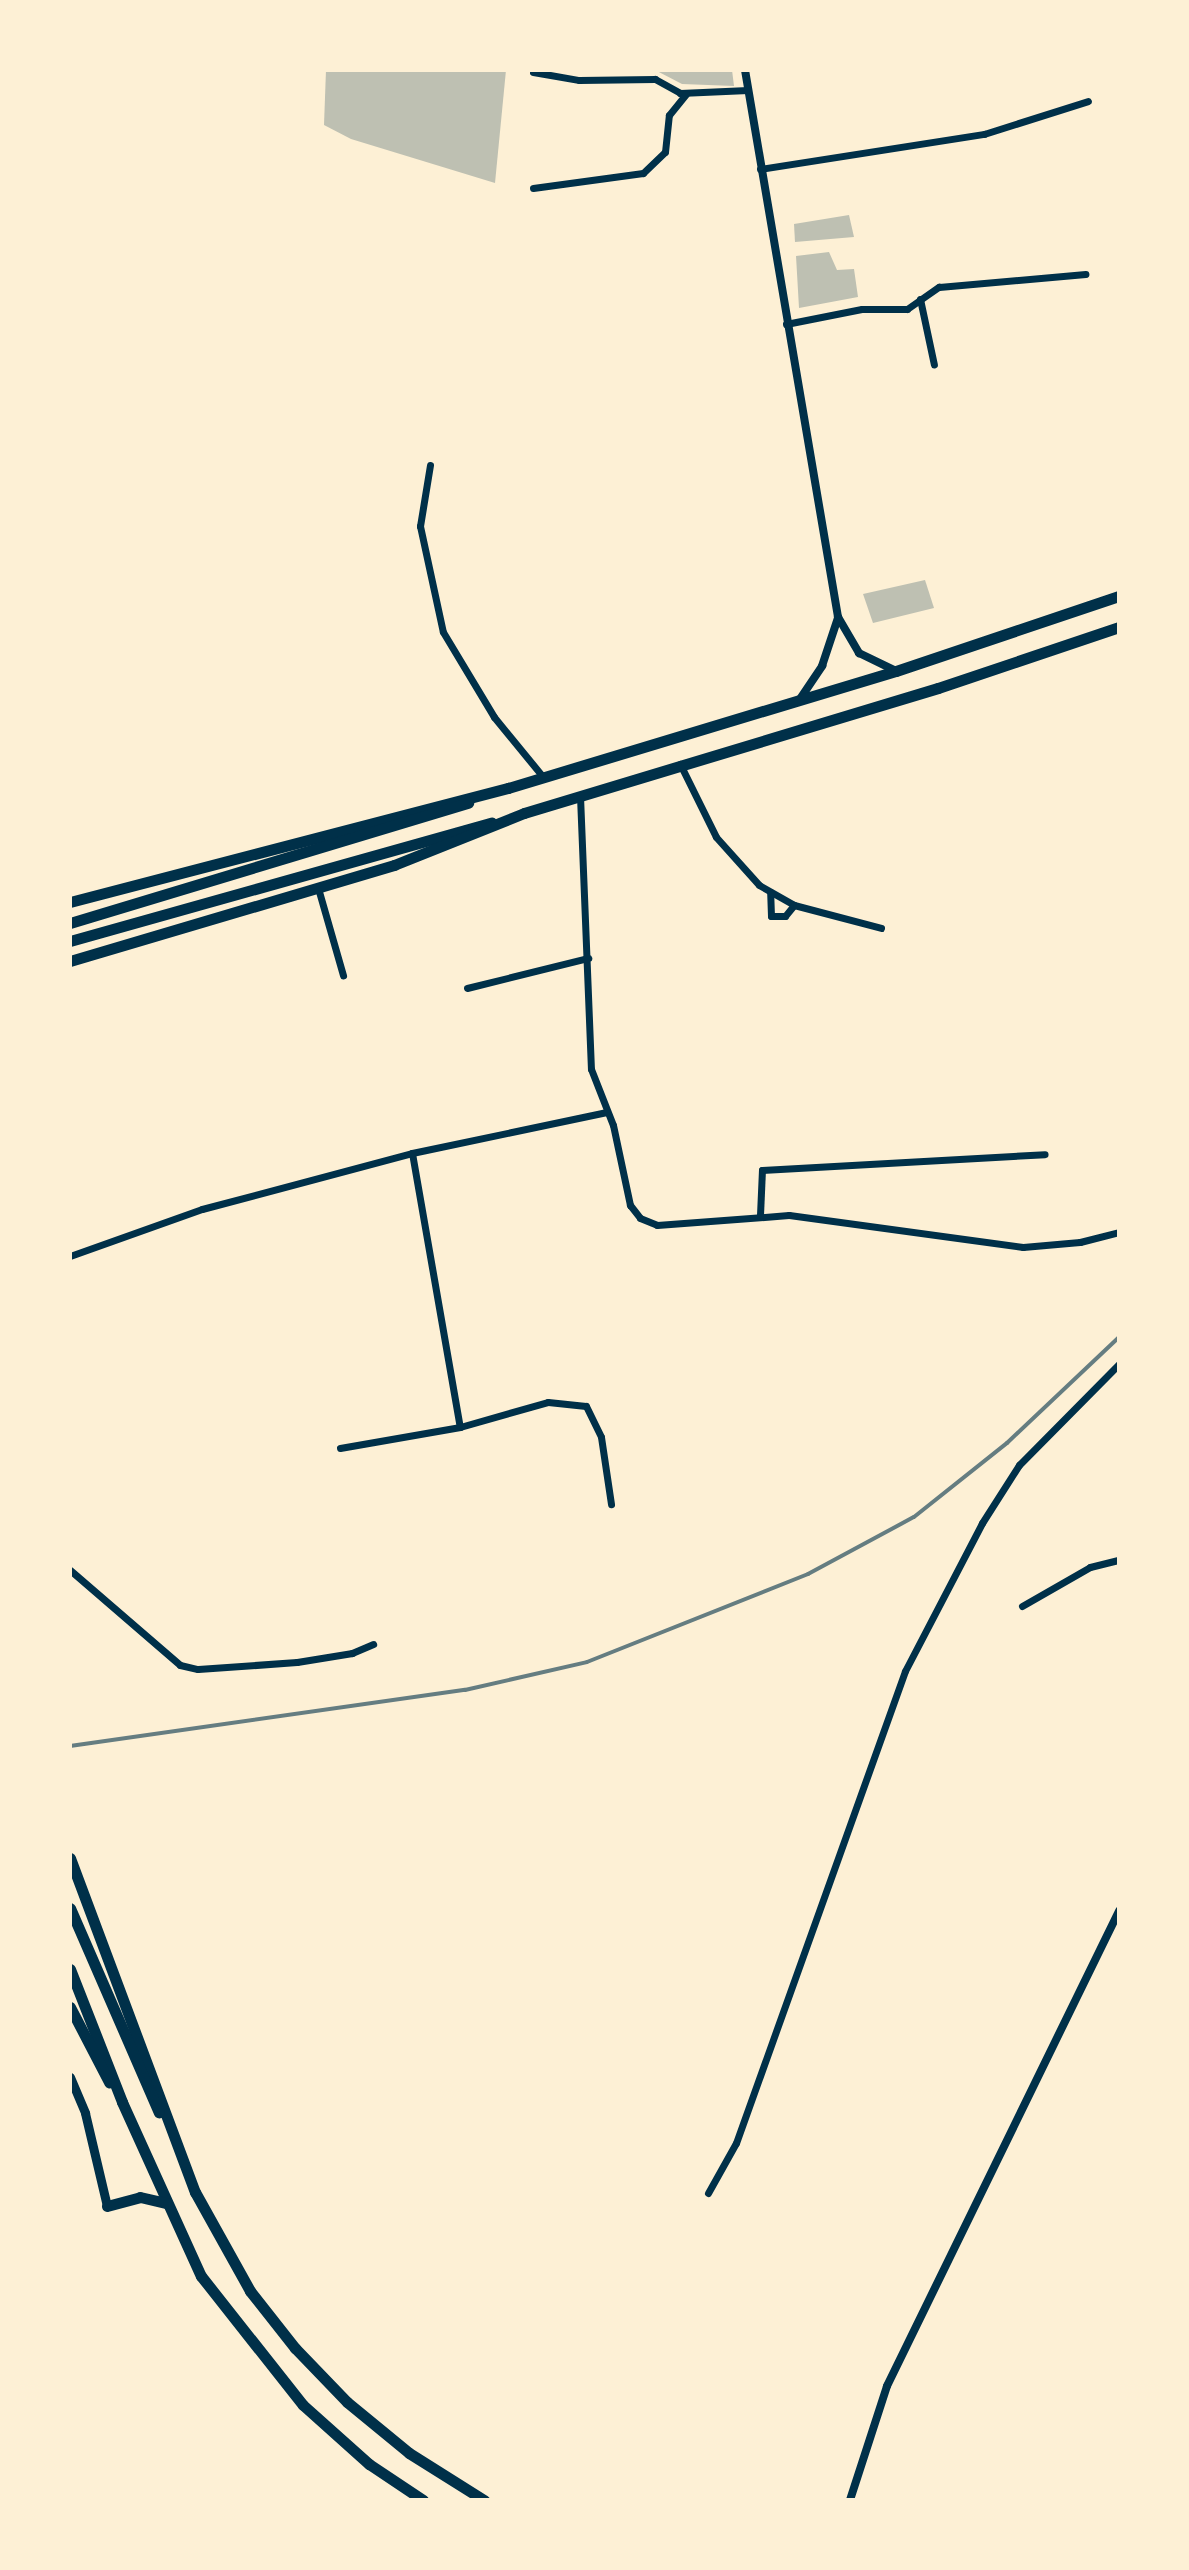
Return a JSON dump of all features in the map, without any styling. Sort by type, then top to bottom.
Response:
[{"type":"main road","points":[[70,902],[544,778],[588,762],[896,671],[1119,596]]},
{"type":"main road","points":[[70,941],[524,813],[938,688],[1119,627]]},
{"type":"main road","points":[[70,923],[390,830],[508,788]]},
{"type":"main road","points":[[70,961],[318,888],[464,841],[524,813]]},
{"type":"main road","points":[[70,1858],[195,2192]]},
{"type":"main road","points":[[70,1908],[195,2192],[250,2291],[295,2348],[347,2402],[409,2453],[484,2500]]},
{"type":"main road","points":[[70,1969],[165,2203],[201,2276],[269,2366],[369,2464],[423,2500]]},
{"type":"main road","points":[[70,2007],[122,2102]]},
{"type":"main road","points":[[70,2077],[85,2113],[107,2206],[140,2197],[165,2203]]},
{"type":"street","points":[[745,70],[838,617],[859,653],[896,671]]},
{"type":"street","points":[[533,72],[579,80],[655,79],[686,94],[748,90]]},
{"type":"street","points":[[533,188],[643,173],[657,164],[665,152],[669,115],[686,94]]},
{"type":"street","points":[[760,169],[984,134],[1088,101]]},
{"type":"street","points":[[786,324],[862,309],[907,309],[920,299],[953,285],[1085,274]]},
{"type":"street","points":[[920,299],[934,365]]},
{"type":"street","points":[[430,465],[420,526],[443,632],[494,717],[544,778]]},
{"type":"street","points":[[800,700],[822,666],[838,617]]},
{"type":"street","points":[[680,764],[716,837],[744,871],[770,892],[794,905],[881,928]]},
{"type":"street","points":[[580,796],[591,1069],[607,1112],[630,1205],[640,1218],[657,1225],[760,1215],[979,1237],[1023,1247],[1080,1242],[1119,1232]]},
{"type":"street","points":[[318,888],[343,975]]},
{"type":"street","points":[[770,892],[771,916],[785,916],[794,905]]},
{"type":"street","points":[[467,988],[588,958]]},
{"type":"street","points":[[70,1256],[202,1209],[412,1153],[607,1112]]},
{"type":"street","points":[[412,1153],[460,1427]]},
{"type":"street","points":[[760,1215],[762,1170],[1045,1154]]},
{"type":"street","points":[[708,2193],[736,2143],[905,1671],[982,1523],[1019,1465],[1119,1364]]},
{"type":"street","points":[[340,1448],[460,1427],[548,1402],[586,1406],[601,1437],[611,1504]]},
{"type":"street","points":[[1022,1606],[1090,1567],[1119,1560]]},
{"type":"street","points":[[70,1570],[180,1665],[198,1669],[330,1659],[373,1644]]},
{"type":"street","points":[[850,2500],[887,2386],[1119,1911]]},
{"type":"building","points":[[326,70],[506,70],[495,183],[351,139],[324,125]]},
{"type":"building","points":[[655,70],[732,70],[734,86],[682,84]]},
{"type":"building","points":[[849,215],[854,237],[795,242],[794,224]]},
{"type":"building","points":[[829,252],[837,270],[854,269],[858,297],[799,308],[796,256]]},
{"type":"building","points":[[925,580],[934,608],[873,623],[863,594]]},
{"type":"railway","points":[[70,1746],[465,1690],[587,1662],[808,1574],[914,1517],[1007,1443],[1119,1337]]}]
